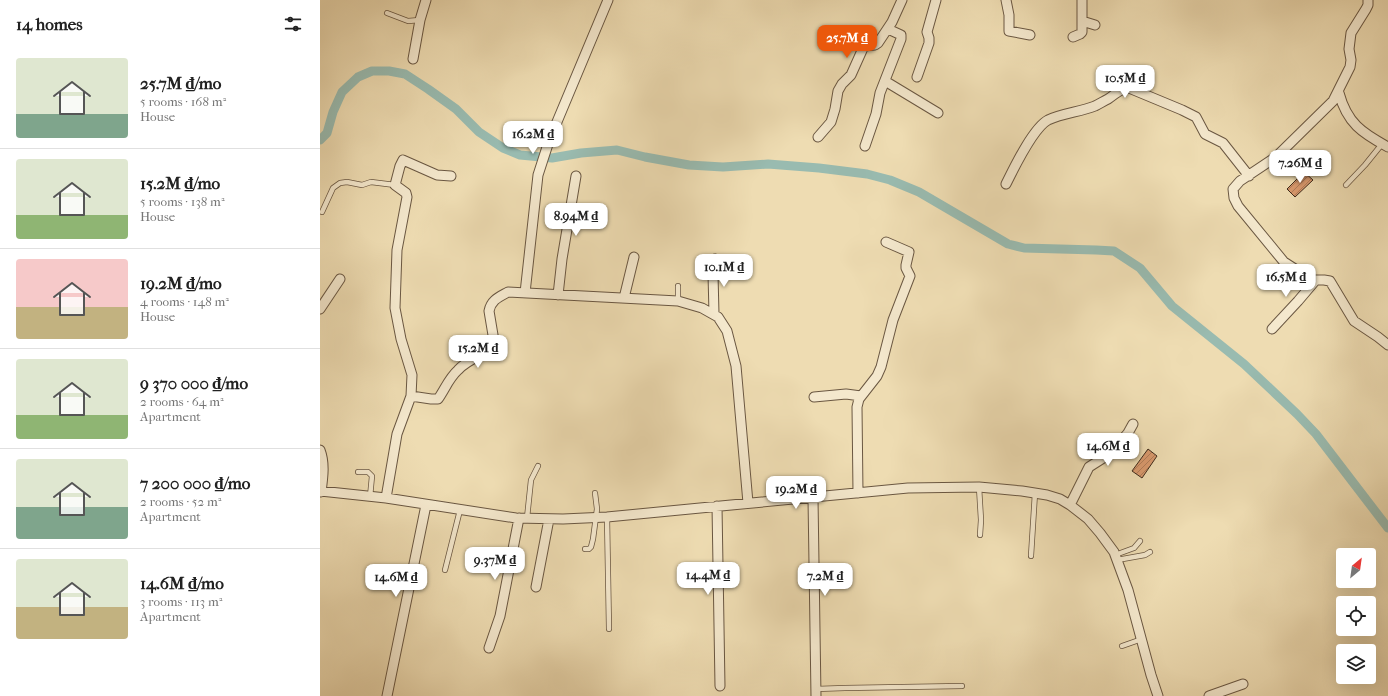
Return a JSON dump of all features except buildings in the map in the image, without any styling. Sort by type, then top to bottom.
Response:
[{"type":"street","points":[[413,59],[420,20],[426,0]]},
{"type":"street","points":[[526,293],[538,175],[549,141],[608,0]]},
{"type":"street","points":[[818,137],[831,122],[838,91],[842,84],[851,75],[864,46],[875,45],[888,29],[902,0]]},
{"type":"street","points":[[917,77],[929,44],[930,38],[927,32],[936,0]]},
{"type":"street","points":[[1006,0],[1009,15],[1009,31],[1030,35]]},
{"type":"street","points":[[1072,37],[1080,34],[1082,29],[1082,0]]},
{"type":"street","points":[[1368,0],[1366,9],[1352,33],[1349,49],[1351,60],[1350,67],[1334,101],[1276,157],[1240,182],[1233,189],[1234,198],[1238,206],[1284,262],[1309,279],[1315,281],[1330,281],[1354,322],[1388,345]]},
{"type":"street","points":[[1082,21],[1095,25]]},
{"type":"street","points":[[865,146],[876,114],[880,93],[902,37],[896,32],[888,29]]},
{"type":"street","points":[[885,81],[938,113]]},
{"type":"street","points":[[1006,184],[1028,145],[1039,128],[1046,121],[1063,114],[1081,111],[1094,106],[1108,99],[1123,88],[1129,88],[1182,110],[1196,118],[1205,134],[1224,143],[1249,176]]},
{"type":"street","points":[[1339,93],[1346,112],[1356,127],[1385,145]]},
{"type":"street","points":[[386,498],[398,427],[411,396],[412,375],[401,339],[394,308],[397,250],[407,196],[406,193],[395,185],[403,160],[437,175],[451,176]]},
{"type":"street","points":[[558,295],[562,259],[576,176]]},
{"type":"street","points":[[858,493],[857,407],[860,396],[877,376],[881,367],[893,320],[910,276],[906,268],[909,252],[886,242]]},
{"type":"street","points":[[624,298],[634,257]]},
{"type":"street","points":[[714,314],[713,274],[715,260]]},
{"type":"street","points":[[320,309],[340,279]]},
{"type":"street","points":[[1272,329],[1315,281]]},
{"type":"street","points":[[411,396],[431,399],[438,398],[447,382],[458,369],[493,348],[494,341],[489,311],[490,307],[494,300],[508,292],[678,301],[702,308],[718,317],[727,330],[736,366],[748,503]]},
{"type":"street","points":[[814,397],[846,394],[860,396]]},
{"type":"street","points":[[1070,505],[1089,467],[1111,453],[1128,433],[1133,424]]},
{"type":"street","points":[[320,450],[323,458],[324,471],[321,492],[386,498],[523,518],[549,519],[607,517],[908,488],[979,488],[1022,490],[1060,499],[1088,519],[1100,533],[1116,558],[1128,590],[1158,696]]},
{"type":"street","points":[[813,498],[816,693]]},
{"type":"street","points":[[387,696],[426,505]]},
{"type":"street","points":[[717,506],[720,686]]},
{"type":"street","points":[[489,648],[500,616],[523,518]]},
{"type":"street","points":[[536,587],[549,519]]},
{"type":"street","points":[[1209,696],[1243,684]]},
{"type":"lane","points":[[387,13],[408,21],[420,20]]},
{"type":"lane","points":[[1346,185],[1385,145]]},
{"type":"lane","points":[[322,212],[332,188],[340,183],[347,182],[362,185],[371,182],[395,185]]},
{"type":"lane","points":[[678,286],[678,301]]},
{"type":"lane","points":[[523,518],[532,476],[538,466]]},
{"type":"lane","points":[[358,472],[368,472],[372,476],[370,497]]},
{"type":"lane","points":[[979,488],[981,520],[980,535]]},
{"type":"lane","points":[[585,549],[589,549],[592,544],[598,506],[594,493]]},
{"type":"lane","points":[[1031,556],[1036,493]]},
{"type":"lane","points":[[445,570],[460,510]]},
{"type":"lane","points":[[607,517],[609,629]]},
{"type":"lane","points":[[1116,558],[1134,548],[1140,541]]},
{"type":"lane","points":[[1116,558],[1144,555],[1150,552]]},
{"type":"lane","points":[[1122,646],[1142,639]]},
{"type":"lane","points":[[816,693],[962,686]]},
{"type":"waterway","points":[[320,140],[327,133],[333,112],[342,92],[358,77],[372,71],[389,71],[405,74],[456,109],[479,132],[503,148],[520,155],[552,158],[581,153],[617,150],[689,165],[723,167],[768,164],[867,174],[890,180],[919,192],[1008,244],[1024,248],[1114,251],[1140,268],[1172,306],[1244,364],[1297,414],[1316,434],[1388,528]]}]
